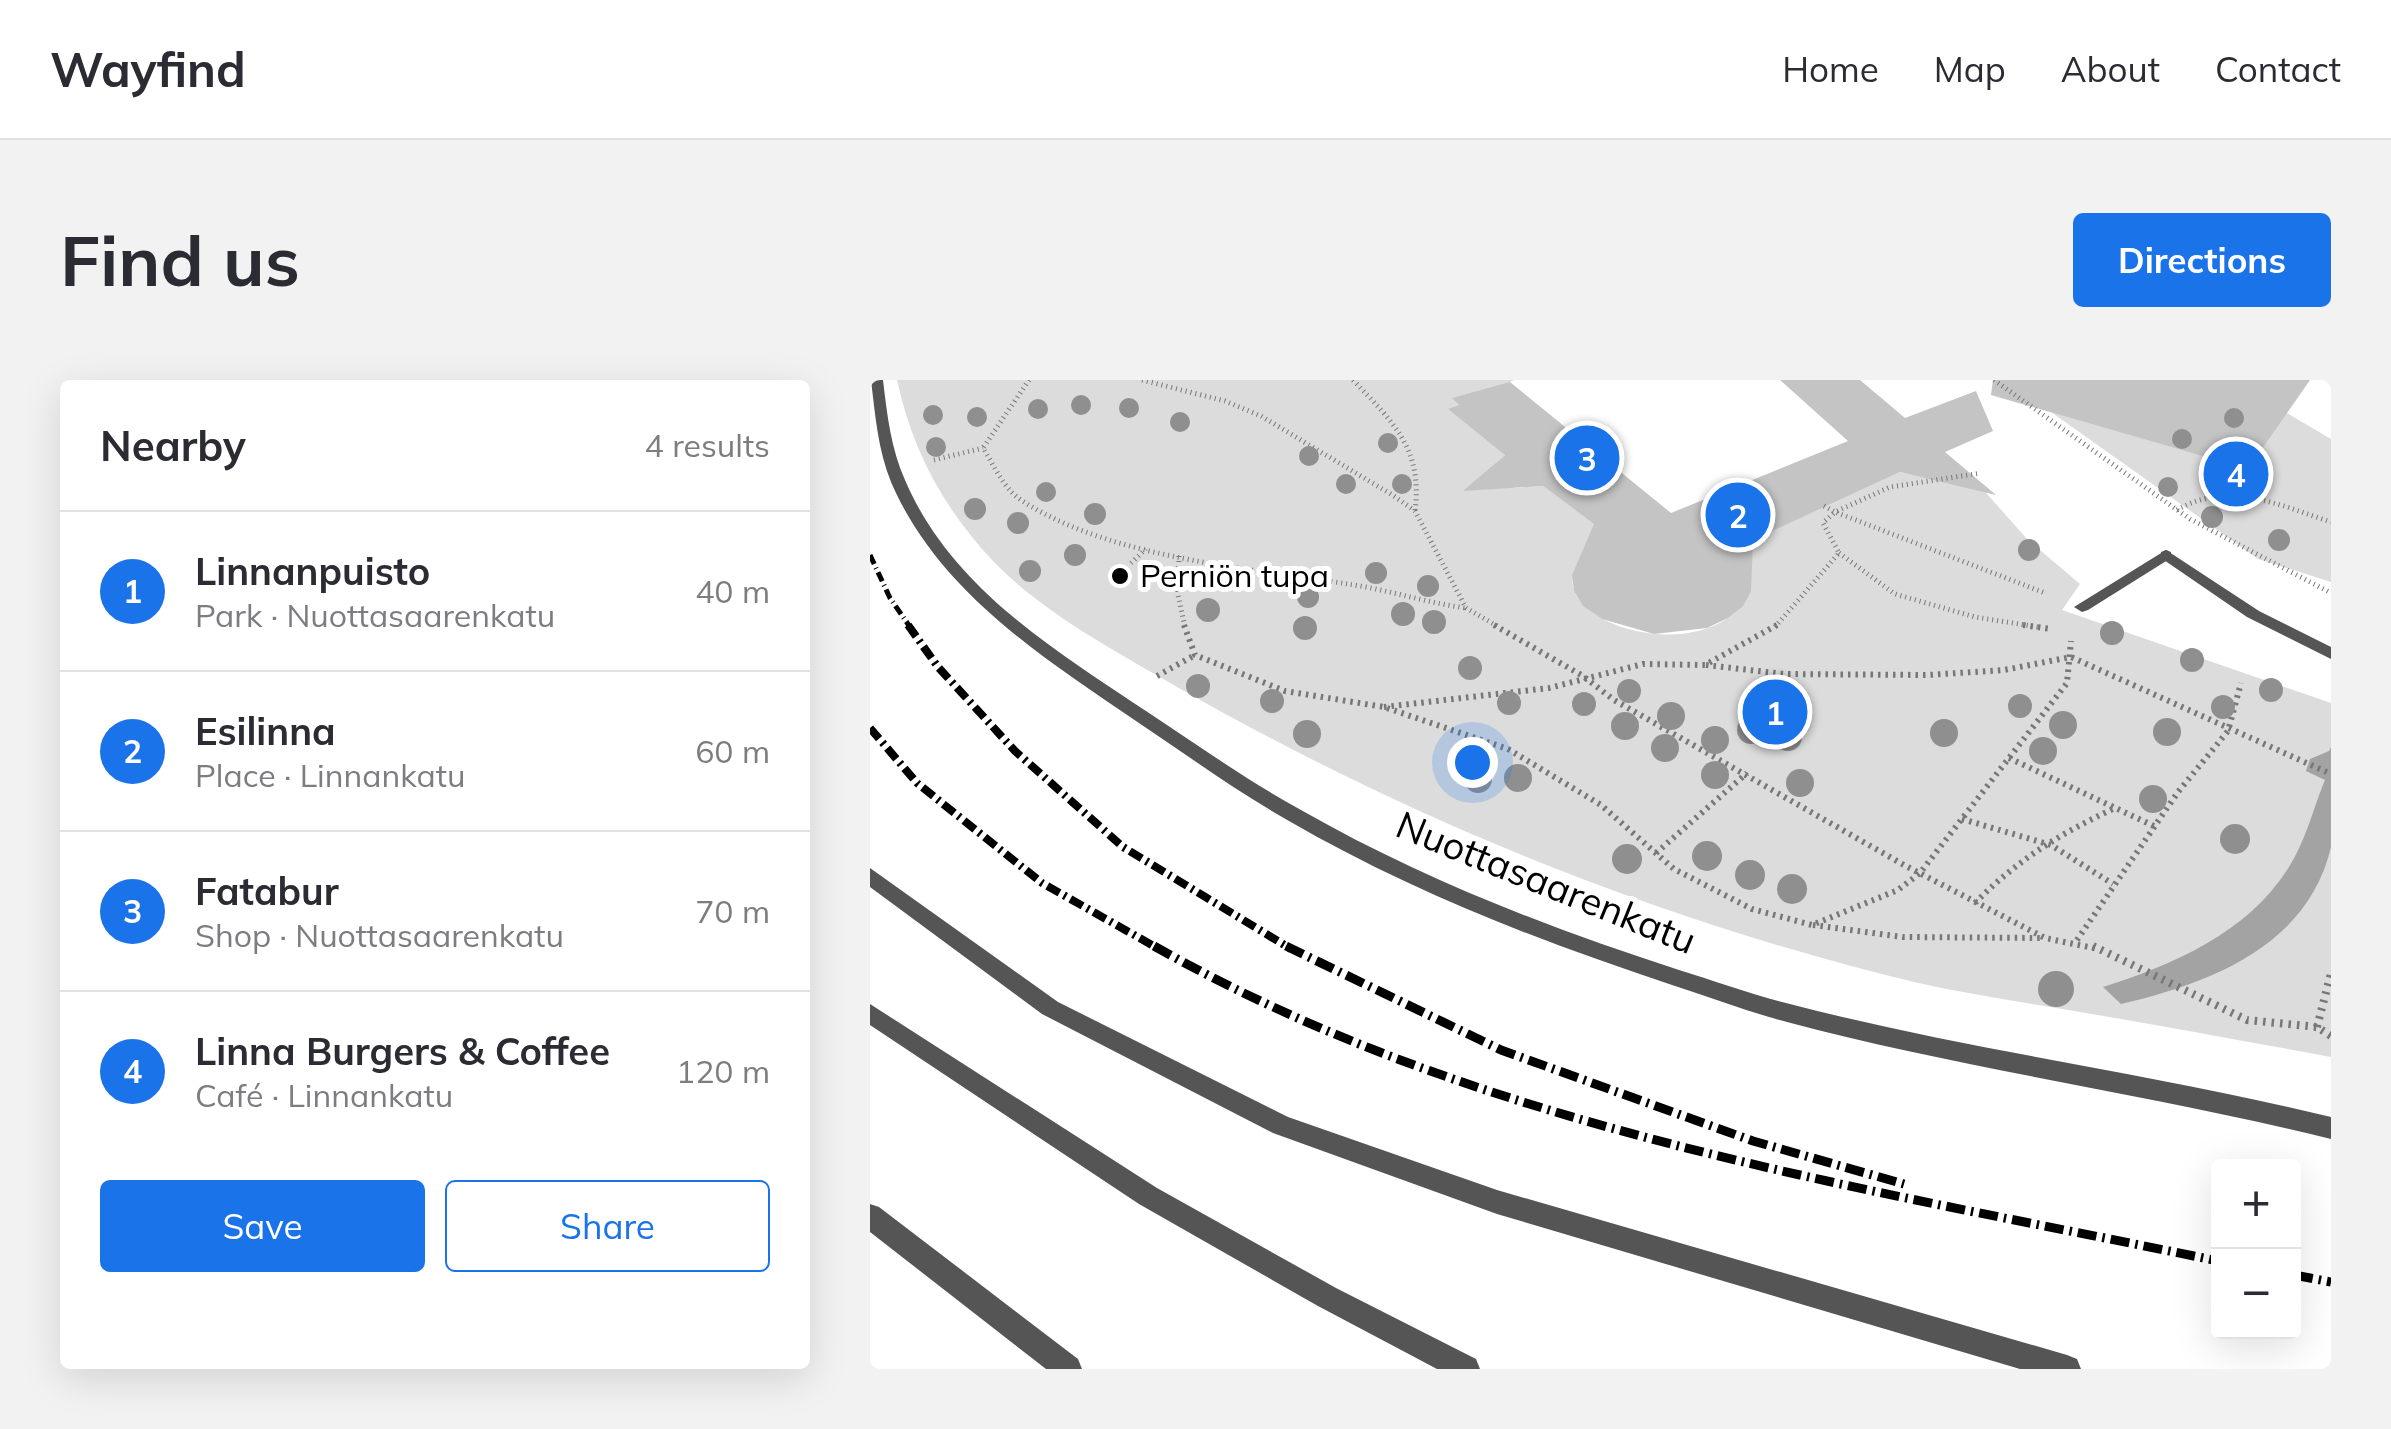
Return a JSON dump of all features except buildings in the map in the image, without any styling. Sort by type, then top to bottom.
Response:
[{"type":"street","name":"Nuottasaarenkatu","points":[[877,380],[886,443],[900,485],[932,541],[965,578],[1012,626],[1070,668],[1295,816],[1458,897],[1606,955],[1794,1015],[1958,1052],[2260,1109],[2331,1128]]},
{"type":"street","points":[[2082,607],[2166,555],[2253,614],[2331,654]]},
{"type":"street","points":[[870,876],[1050,1008],[1282,1125],[1498,1202],[2067,1369]]},
{"type":"street","points":[[870,1012],[1148,1196],[1466,1369]]},
{"type":"street","points":[[870,1216],[1068,1369]]},
{"type":"path","points":[[933,460],[983,448],[1029,380]]},
{"type":"path","points":[[1142,380],[1261,416],[1415,511],[1466,608]]},
{"type":"path","points":[[1353,380],[1398,428],[1417,462],[1415,511]]},
{"type":"path","points":[[1994,380],[2178,510],[2331,592]]},
{"type":"path","points":[[983,448],[1008,489],[1024,502],[1087,532],[1179,556],[1362,586],[1420,602],[1466,608],[1583,676],[1614,700],[1920,873],[2045,938]]},
{"type":"path","points":[[1981,474],[1890,487],[1835,512],[1822,523],[1838,552],[1895,594],[1975,617],[2055,630]]},
{"type":"path","points":[[2178,510],[2191,500],[2215,492],[2244,496],[2331,522]]},
{"type":"path","points":[[1824,506],[2082,607]]},
{"type":"path","points":[[1131,563],[1146,549]]},
{"type":"path","points":[[1705,665],[1775,626],[1838,552]]},
{"type":"path","points":[[1179,556],[1176,593],[1183,628],[1195,655],[1286,691],[1384,707],[1508,749],[1600,805],[1674,868],[1752,908],[1812,925],[1903,937],[2076,940],[2247,1020],[2316,1027],[2331,1036]]},
{"type":"path","points":[[2021,622],[2032,614]]},
{"type":"path","points":[[1812,925],[1898,890],[1920,873],[2067,684],[2072,628]]},
{"type":"path","points":[[1152,680],[1195,655]]},
{"type":"path","points":[[1384,707],[1549,688],[1583,676],[1643,664],[1705,665],[1784,674],[1928,674],[2004,670],[2070,657],[2331,774]]},
{"type":"path","points":[[2076,940],[2178,792],[2228,731],[2241,683]]},
{"type":"path","points":[[2009,758],[2156,827]]},
{"type":"path","points":[[1656,853],[1748,774]]},
{"type":"path","points":[[1975,903],[2012,865],[2051,845],[2060,833],[2115,808]]},
{"type":"path","points":[[1962,819],[2051,845],[2113,884]]},
{"type":"path","points":[[2316,1027],[2331,973]]},
{"type":"shaded area","points":[[897,380],[1514,380],[1478,398],[1471,393],[1453,398],[1459,405],[1449,409],[1507,453],[1491,467],[1515,488],[1543,486],[1612,537],[1579,562],[1573,586],[1587,608],[1615,624],[1652,633],[1690,633],[1725,620],[1751,592],[1731,550],[1900,472],[1923,477],[1964,468],[2027,539],[2080,584],[2062,610],[2331,703],[2331,1057],[1957,991],[1817,957],[1628,896],[1444,822],[1353,780],[1129,659],[1080,630],[1013,580],[959,521],[932,477],[911,431]]},
{"type":"shaded area","points":[[2006,380],[2231,380],[2331,439],[2331,582],[2258,559]]},
{"type":"shaded area","points":[[2331,747],[2331,847],[2319,881],[2301,910],[2278,935],[2251,955],[2188,985],[2121,1004],[2103,987],[2161,966],[2217,937],[2243,919],[2285,874],[2325,780],[2306,771],[2310,759]]},
{"type":"railway","points":[[870,555],[890,598],[910,627]]},
{"type":"railway","points":[[908,625],[938,667],[1015,751],[1123,847],[1286,946]]},
{"type":"railway","points":[[870,728],[917,783],[1042,883],[1159,949]]},
{"type":"railway","points":[[1154,946],[1278,1009],[1407,1062],[1538,1107],[1808,1177],[2211,1260]]},
{"type":"railway","points":[[1286,946],[1501,1050],[1753,1141],[1904,1184]]},
{"type":"railway","points":[[1286,946],[1291,949]]},
{"type":"railway","points":[[2301,1276],[2331,1282]]},
{"type":"place","name":"Fatabur","points":[[1587,458]]},
{"type":"place","name":"Linna Burgers & Coffee","points":[[2236,474]]},
{"type":"place","name":"Esilinna","points":[[1738,515]]},
{"type":"place","name":"Perniön tupa","points":[[1120,576]]},
{"type":"place","name":"Linnanpuisto","points":[[1775,712]]}]
